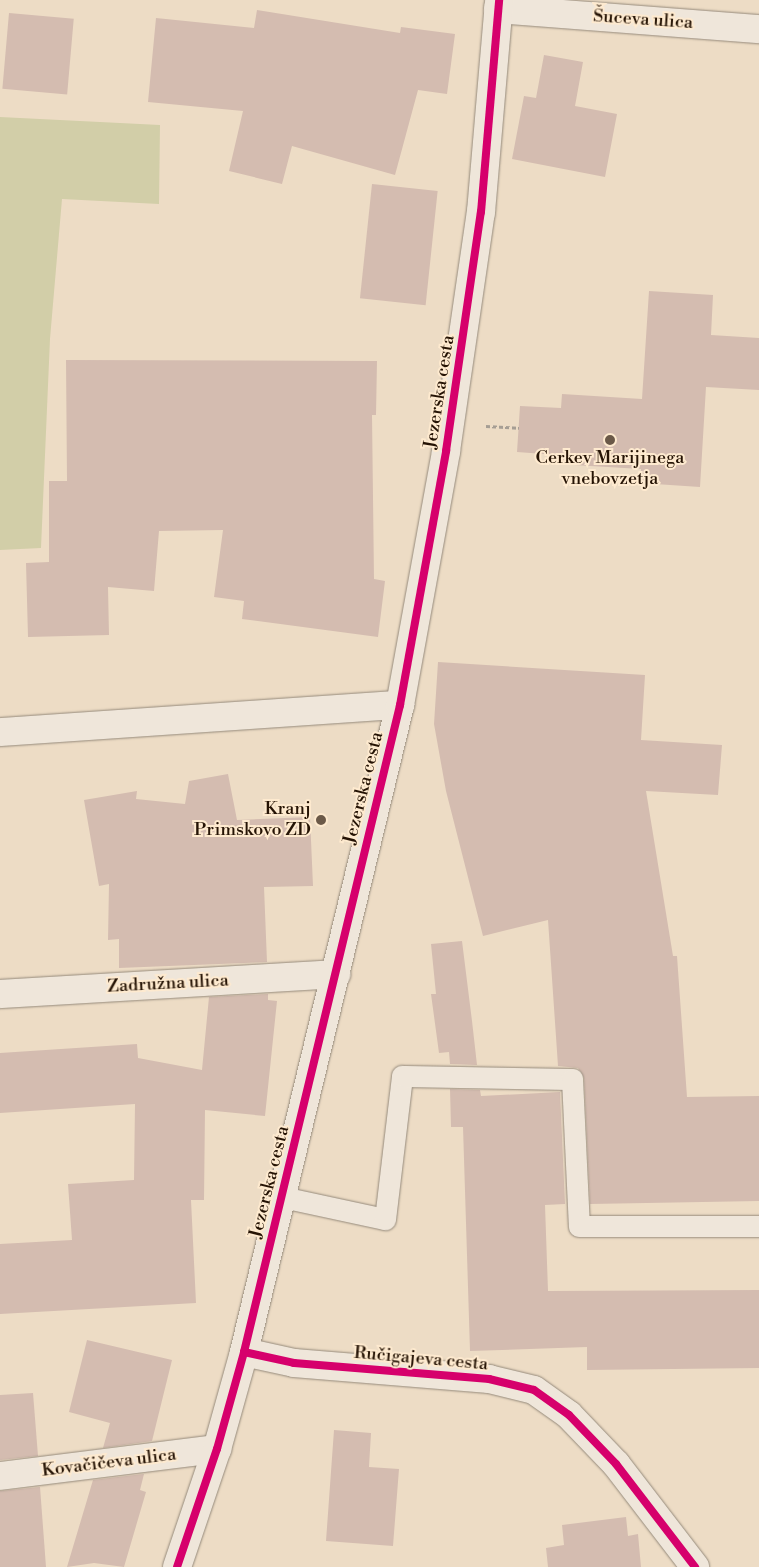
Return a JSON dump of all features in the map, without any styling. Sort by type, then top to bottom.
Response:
[{"type":"street","name":"Šuceva ulica","points":[[498,5],[759,29]]},
{"type":"street","name":"Jezerska cesta","points":[[177,1567],[217,1449],[244,1352],[400,705],[446,451],[480,220],[498,5]]},
{"type":"street","name":"Jezerska cesta","points":[[0,732],[400,705]]},
{"type":"street","name":"Zadružna ulica","points":[[0,994],[336,974]]},
{"type":"street","name":"Ručigajeva cesta","points":[[244,1352],[294,1363],[489,1379],[534,1390],[569,1415],[616,1464],[695,1567]]},
{"type":"street","name":"Kovačičeva ulica","points":[[0,1476],[217,1449]]},
{"type":"lane","points":[[282,1197],[385,1219],[402,1076],[572,1079],[579,1226],[759,1226]]},
{"type":"lane","points":[[734,1226],[759,1242]]},
{"type":"shaded area","points":[[0,117],[160,125],[159,204],[62,199],[50,339],[41,548],[0,550]]},
{"type":"building","points":[[257,10],[400,33],[401,27],[455,34],[447,94],[418,90],[395,175],[292,146],[282,184],[229,171],[243,111],[148,102],[156,18],[254,28]]},
{"type":"building","points":[[9,13],[74,19],[67,94],[2,89]]},
{"type":"building","points":[[544,55],[583,62],[575,106],[617,114],[605,177],[512,159],[524,96],[536,98]]},
{"type":"building","points":[[372,184],[438,191],[426,305],[360,298]]},
{"type":"building","points":[[649,291],[713,295],[711,335],[759,338],[759,390],[706,387],[700,487],[640,483],[641,469],[557,464],[558,455],[517,452],[520,406],[561,408],[562,394],[642,399]]},
{"type":"building","points":[[66,360],[377,361],[376,415],[372,415],[374,579],[385,581],[378,637],[242,619],[244,601],[214,597],[223,530],[159,531],[154,591],[108,587],[109,635],[28,637],[26,563],[49,562],[49,481],[67,481]]},
{"type":"building","points":[[438,662],[645,675],[641,740],[722,745],[718,795],[646,791],[673,956],[677,956],[687,1097],[759,1096],[759,1201],[590,1204],[584,1078],[578,1068],[558,1066],[548,920],[483,936],[446,791],[434,724]]},
{"type":"building","points":[[228,774],[237,820],[310,817],[313,886],[264,887],[267,962],[119,968],[119,939],[108,940],[109,884],[99,886],[84,800],[137,791],[136,799],[185,804],[189,781]]},
{"type":"building","points":[[462,941],[477,1065],[450,1064],[449,1052],[439,1053],[431,994],[436,994],[431,944]]},
{"type":"building","points":[[268,994],[268,1000],[277,1001],[265,1116],[205,1110],[204,1200],[191,1200],[196,1303],[0,1314],[0,1244],[72,1240],[68,1184],[134,1180],[135,1104],[0,1113],[0,1053],[137,1044],[138,1058],[202,1070],[209,997]]},
{"type":"building","points":[[450,1089],[480,1090],[481,1096],[560,1092],[565,1204],[545,1205],[548,1291],[759,1290],[759,1368],[587,1370],[587,1347],[470,1351],[463,1127],[451,1127]]},
{"type":"building","points":[[87,1340],[172,1360],[152,1441],[103,1448],[110,1423],[69,1412]]},
{"type":"building","points":[[33,1393],[38,1456],[0,1460],[0,1395]]},
{"type":"building","points":[[334,1430],[371,1433],[369,1467],[399,1469],[393,1546],[326,1541]]},
{"type":"building","points":[[144,1474],[140,1490],[146,1492],[124,1567],[94,1563],[67,1567],[93,1480]]},
{"type":"building","points":[[40,1487],[46,1567],[0,1567],[0,1491]]},
{"type":"building","points":[[626,1517],[628,1536],[638,1534],[641,1567],[548,1567],[546,1548],[564,1545],[562,1525]]},
{"type":"cycle path","points":[[177,1567],[217,1449],[244,1352],[400,705],[446,451],[481,212],[499,0]]},
{"type":"cycle path","points":[[244,1352],[294,1363],[489,1379],[534,1390],[569,1415],[616,1464],[695,1567]]},
{"type":"place","name":"Cerkev Marijinega vnebovzetja","points":[[610,440]]},
{"type":"place","name":"Kranj Primskovo ZD","points":[[321,820]]}]
